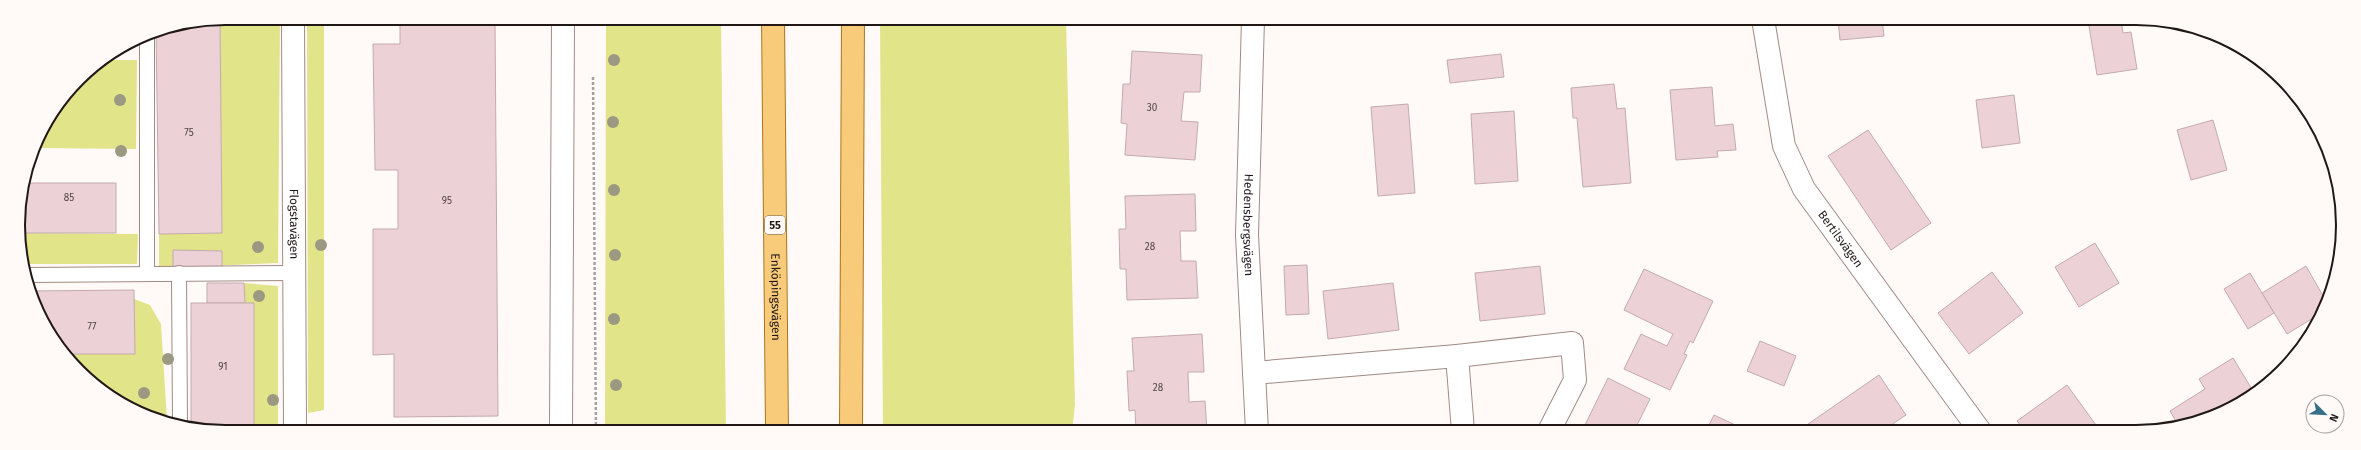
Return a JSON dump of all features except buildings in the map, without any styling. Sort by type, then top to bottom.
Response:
[{"type":"main road","name":"Enköpingsvägen","points":[[773,25],[777,425]]},
{"type":"main road","points":[[851,425],[853,25]]},
{"type":"street","name":"Flogstavägen","points":[[293,25],[295,425]]},
{"type":"street","points":[[561,425],[563,25]]},
{"type":"street","name":"Hedensbergsvägen","points":[[1253,25],[1247,235],[1257,425]]},
{"type":"street","name":"Bertilsvägen","points":[[1765,25],[1784,146],[1804,189],[1976,425]]},
{"type":"street","points":[[1254,374],[1457,356],[1572,343],[1575,380],[1552,425]]},
{"type":"street","points":[[1457,356],[1463,425]]},
{"type":"lane","points":[[147,41],[147,274]]},
{"type":"lane","points":[[32,275],[294,272]]},
{"type":"lane","points":[[179,273],[180,420]]},
{"type":"path","points":[[593,74],[596,425]]},
{"type":"green space","points":[[220,25],[280,25],[278,263],[159,268],[159,234],[222,233]]},
{"type":"green space","points":[[307,25],[324,25],[324,410],[308,413]]},
{"type":"green space","points":[[606,25],[721,25],[726,425],[605,425]]},
{"type":"green space","points":[[880,25],[1066,25],[1075,405],[1073,425],[883,425]]},
{"type":"green space","points":[[112,60],[137,60],[136,149],[40,148],[66,103],[93,75]]},
{"type":"green space","points":[[25,233],[138,234],[137,264],[29,264]]},
{"type":"green space","points":[[244,283],[278,286],[278,425],[254,425],[254,303],[245,303]]},
{"type":"green space","points":[[134,299],[150,305],[161,324],[167,416],[148,410],[103,384],[72,354],[134,354]]}]
